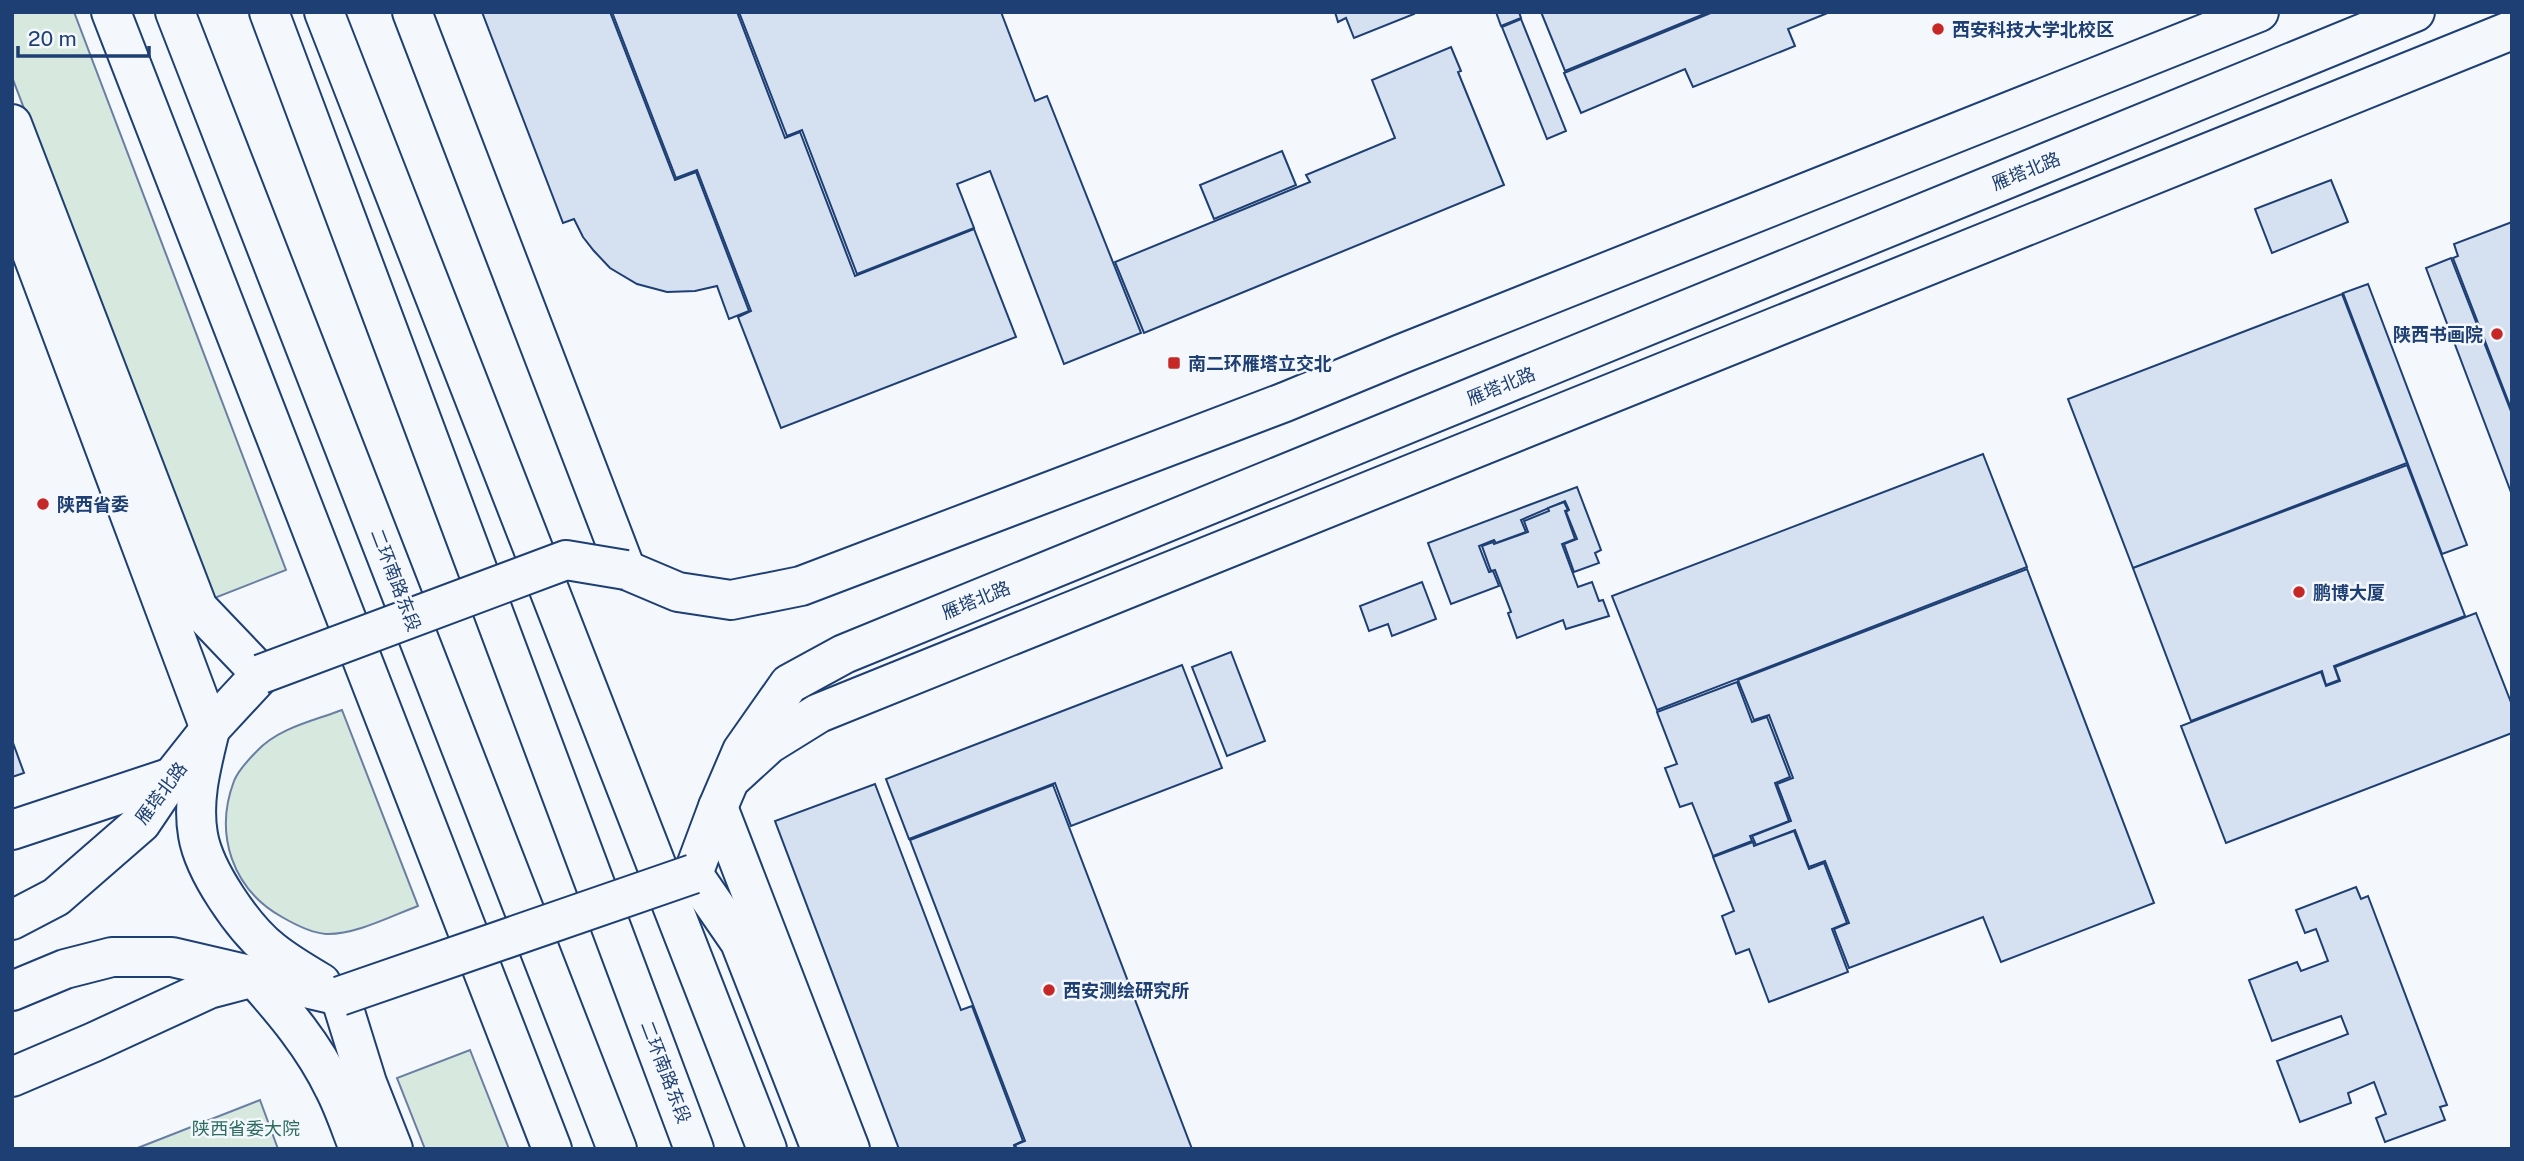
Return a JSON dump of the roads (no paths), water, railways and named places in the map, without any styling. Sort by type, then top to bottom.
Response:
[{"type":"main road","points":[[111,12],[552,1149]]},
{"type":"main road","name":"二环南路东段","points":[[175,12],[617,1149]]},
{"type":"main road","name":"二环南路东段","points":[[268,12],[694,1149]]},
{"type":"main road","points":[[324,12],[767,1149]]},
{"type":"main road","points":[[412,12],[626,570]]},
{"type":"main road","points":[[12,124],[198,608],[261,674],[566,560],[626,570],[678,592],[732,600],[801,586],[1285,402],[2259,12]]},
{"type":"main road","name":"雁塔北路","points":[[693,874],[742,751],[789,684],[844,654],[2415,12]]},
{"type":"main road","points":[[850,1149],[724,793],[769,744],[819,713],[2512,30]]},
{"type":"main road","points":[[12,200],[211,729],[196,800],[198,835],[209,869],[238,914],[270,949],[340,996],[393,1149]]},
{"type":"main road","name":"雁塔北路","points":[[12,920],[56,897],[141,823],[172,776],[261,674]]},
{"type":"main road","points":[[12,830],[172,776]]},
{"type":"main road","points":[[12,991],[65,969],[112,957],[172,957],[199,961],[254,977],[340,996],[693,874],[740,942],[821,1149]]},
{"type":"main road","points":[[12,1077],[209,989],[254,977]]},
{"type":"main road","points":[[254,977],[314,1052],[335,1089],[359,1149]]},
{"type":"place","name":"西安科技大学北校区","points":[[1938,29]]},
{"type":"place","name":"陕西书画院","points":[[2497,334]]},
{"type":"place","name":"南二环雁塔立交北","points":[[1174,363]]},
{"type":"place","name":"陕西省委","points":[[43,504]]},
{"type":"place","name":"鹏博大厦","points":[[2299,592]]},
{"type":"place","name":"西安测绘研究所","points":[[1049,990]]},
{"type":"park label","name":"陕西省委大院","points":[[246,1128]]}]
